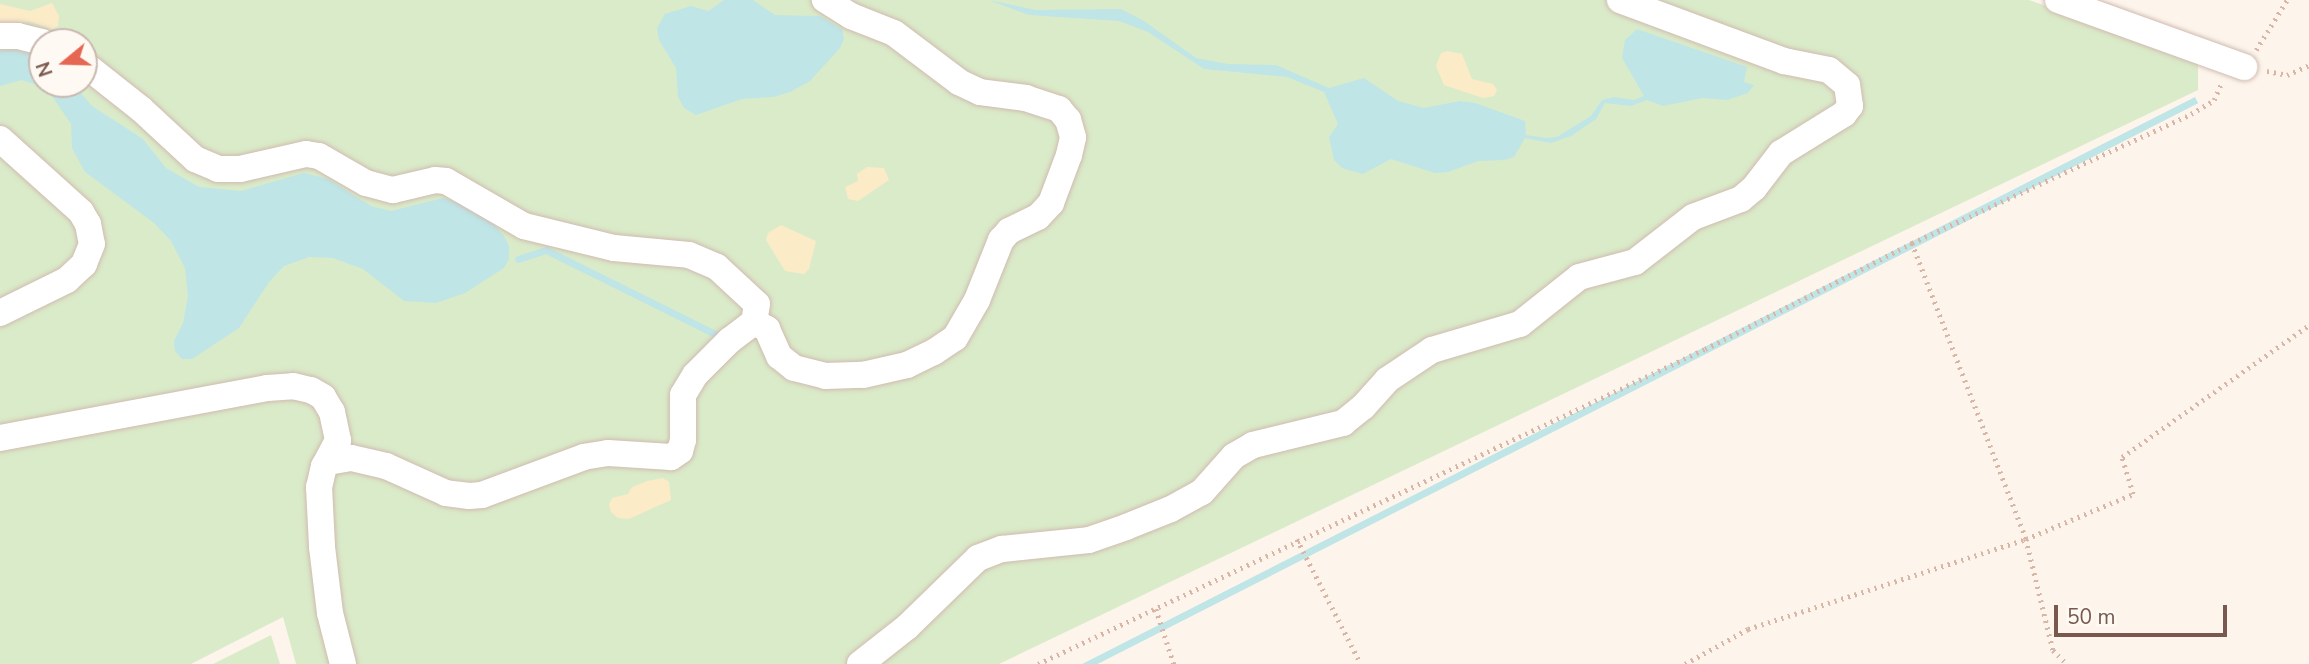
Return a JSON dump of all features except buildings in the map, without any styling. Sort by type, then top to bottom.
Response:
[{"type":"street","points":[[98,75],[141,109],[195,159],[218,169],[240,169],[306,154],[319,156],[366,183],[393,190],[435,180],[446,181],[524,226],[614,248],[689,256],[717,267],[759,318],[779,356],[794,368],[825,376],[863,375],[907,365],[955,338],[976,300],[1000,240],[1009,231],[1038,217],[1051,203],[1073,137],[1063,114],[1046,103],[980,92],[959,82],[894,33],[850,16],[825,0]]},
{"type":"street","points":[[860,664],[906,627],[978,558],[1002,549],[1089,540],[1126,527],[1171,509],[1202,492],[1234,456],[1254,445],[1343,423],[1363,407],[1387,380],[1432,350],[1520,324],[1579,277],[1635,262],[1693,217],[1741,199],[1754,188],[1781,153],[1844,114],[1850,106],[1847,85],[1829,70],[1784,61],[1620,0]]},
{"type":"street","points":[[2058,0],[2238,65]]},
{"type":"street","points":[[0,36],[28,38]]},
{"type":"street","points":[[0,139],[81,212],[88,224],[92,244],[84,264],[68,280],[0,313]]},
{"type":"street","points":[[339,453],[386,466],[458,496],[492,491],[584,457],[608,453],[647,455],[664,459],[680,451],[684,395],[695,375],[730,340],[759,318]]},
{"type":"street","points":[[0,438],[267,388],[297,387],[323,397],[332,412],[339,453]]},
{"type":"street","points":[[339,453],[324,466],[319,487],[322,547],[330,613],[343,664]]},
{"type":"path","points":[[1038,664],[1297,539],[1705,349],[1912,243],[2191,114],[2214,100],[2287,0]]},
{"type":"path","points":[[2238,65],[2287,75],[2309,65]]},
{"type":"path","points":[[1912,243],[2026,539],[2053,650],[2067,664]]},
{"type":"path","points":[[1685,664],[1748,629],[2026,539],[2133,494],[2122,457],[2309,325]]},
{"type":"path","points":[[1297,539],[1361,664]]},
{"type":"path","points":[[1156,608],[1174,664]]},
{"type":"green space","points":[[0,0],[2029,0],[2198,60],[2198,90],[999,664],[296,664],[283,617],[191,664],[0,664]]},
{"type":"green space","points":[[271,635],[280,664],[213,664]]},
{"type":"sand","points":[[52,3],[59,16],[58,26],[48,28],[29,21],[0,26],[0,4],[30,11]]},
{"type":"sand","points":[[1447,51],[1462,54],[1472,79],[1493,84],[1497,90],[1494,96],[1483,98],[1444,85],[1436,66],[1441,53]]},
{"type":"sand","points":[[867,167],[884,168],[889,180],[858,201],[848,199],[845,187],[858,181],[857,174]]},
{"type":"sand","points":[[781,225],[816,241],[809,269],[804,274],[785,271],[766,240],[768,233]]},
{"type":"sand","points":[[663,478],[669,482],[671,500],[629,519],[618,518],[611,512],[609,505],[612,498],[628,494],[632,487],[647,481]]},
{"type":"water","points":[[724,0],[753,0],[775,15],[820,16],[842,29],[844,39],[840,48],[810,81],[790,92],[773,97],[742,99],[696,115],[684,108],[678,97],[676,68],[659,40],[657,28],[665,14],[691,6],[708,11]]},
{"type":"water","points":[[989,0],[1035,10],[1121,9],[1144,21],[1196,58],[1228,64],[1276,65],[1329,88],[1364,78],[1398,101],[1424,108],[1460,101],[1475,103],[1525,121],[1526,135],[1547,138],[1557,137],[1591,116],[1602,100],[1614,97],[1634,100],[1644,96],[1622,58],[1625,40],[1637,29],[1747,67],[1744,82],[1754,85],[1748,93],[1727,100],[1703,98],[1663,106],[1647,100],[1631,106],[1605,103],[1596,119],[1571,136],[1551,143],[1525,138],[1514,157],[1504,160],[1478,161],[1448,172],[1435,173],[1391,159],[1363,174],[1342,168],[1334,160],[1329,137],[1338,124],[1324,92],[1287,77],[1204,69],[1148,32],[1119,21],[1029,15]]},
{"type":"water","points":[[11,49],[28,53],[28,82],[22,80],[0,86],[0,51]]},
{"type":"water","points":[[2195,97],[2198,103],[1098,664],[1082,664]]},
{"type":"water","points":[[53,98],[85,98],[92,106],[143,139],[166,168],[199,187],[241,191],[304,173],[328,179],[371,206],[391,211],[443,198],[464,204],[489,219],[504,236],[509,246],[509,259],[504,268],[465,293],[436,303],[404,301],[363,269],[333,258],[309,257],[284,266],[269,282],[239,328],[192,359],[182,359],[175,351],[174,341],[183,323],[188,296],[185,268],[171,241],[154,223],[85,172],[72,148],[71,124]]},
{"type":"waterway","points":[[518,259],[546,250],[723,338]]}]
